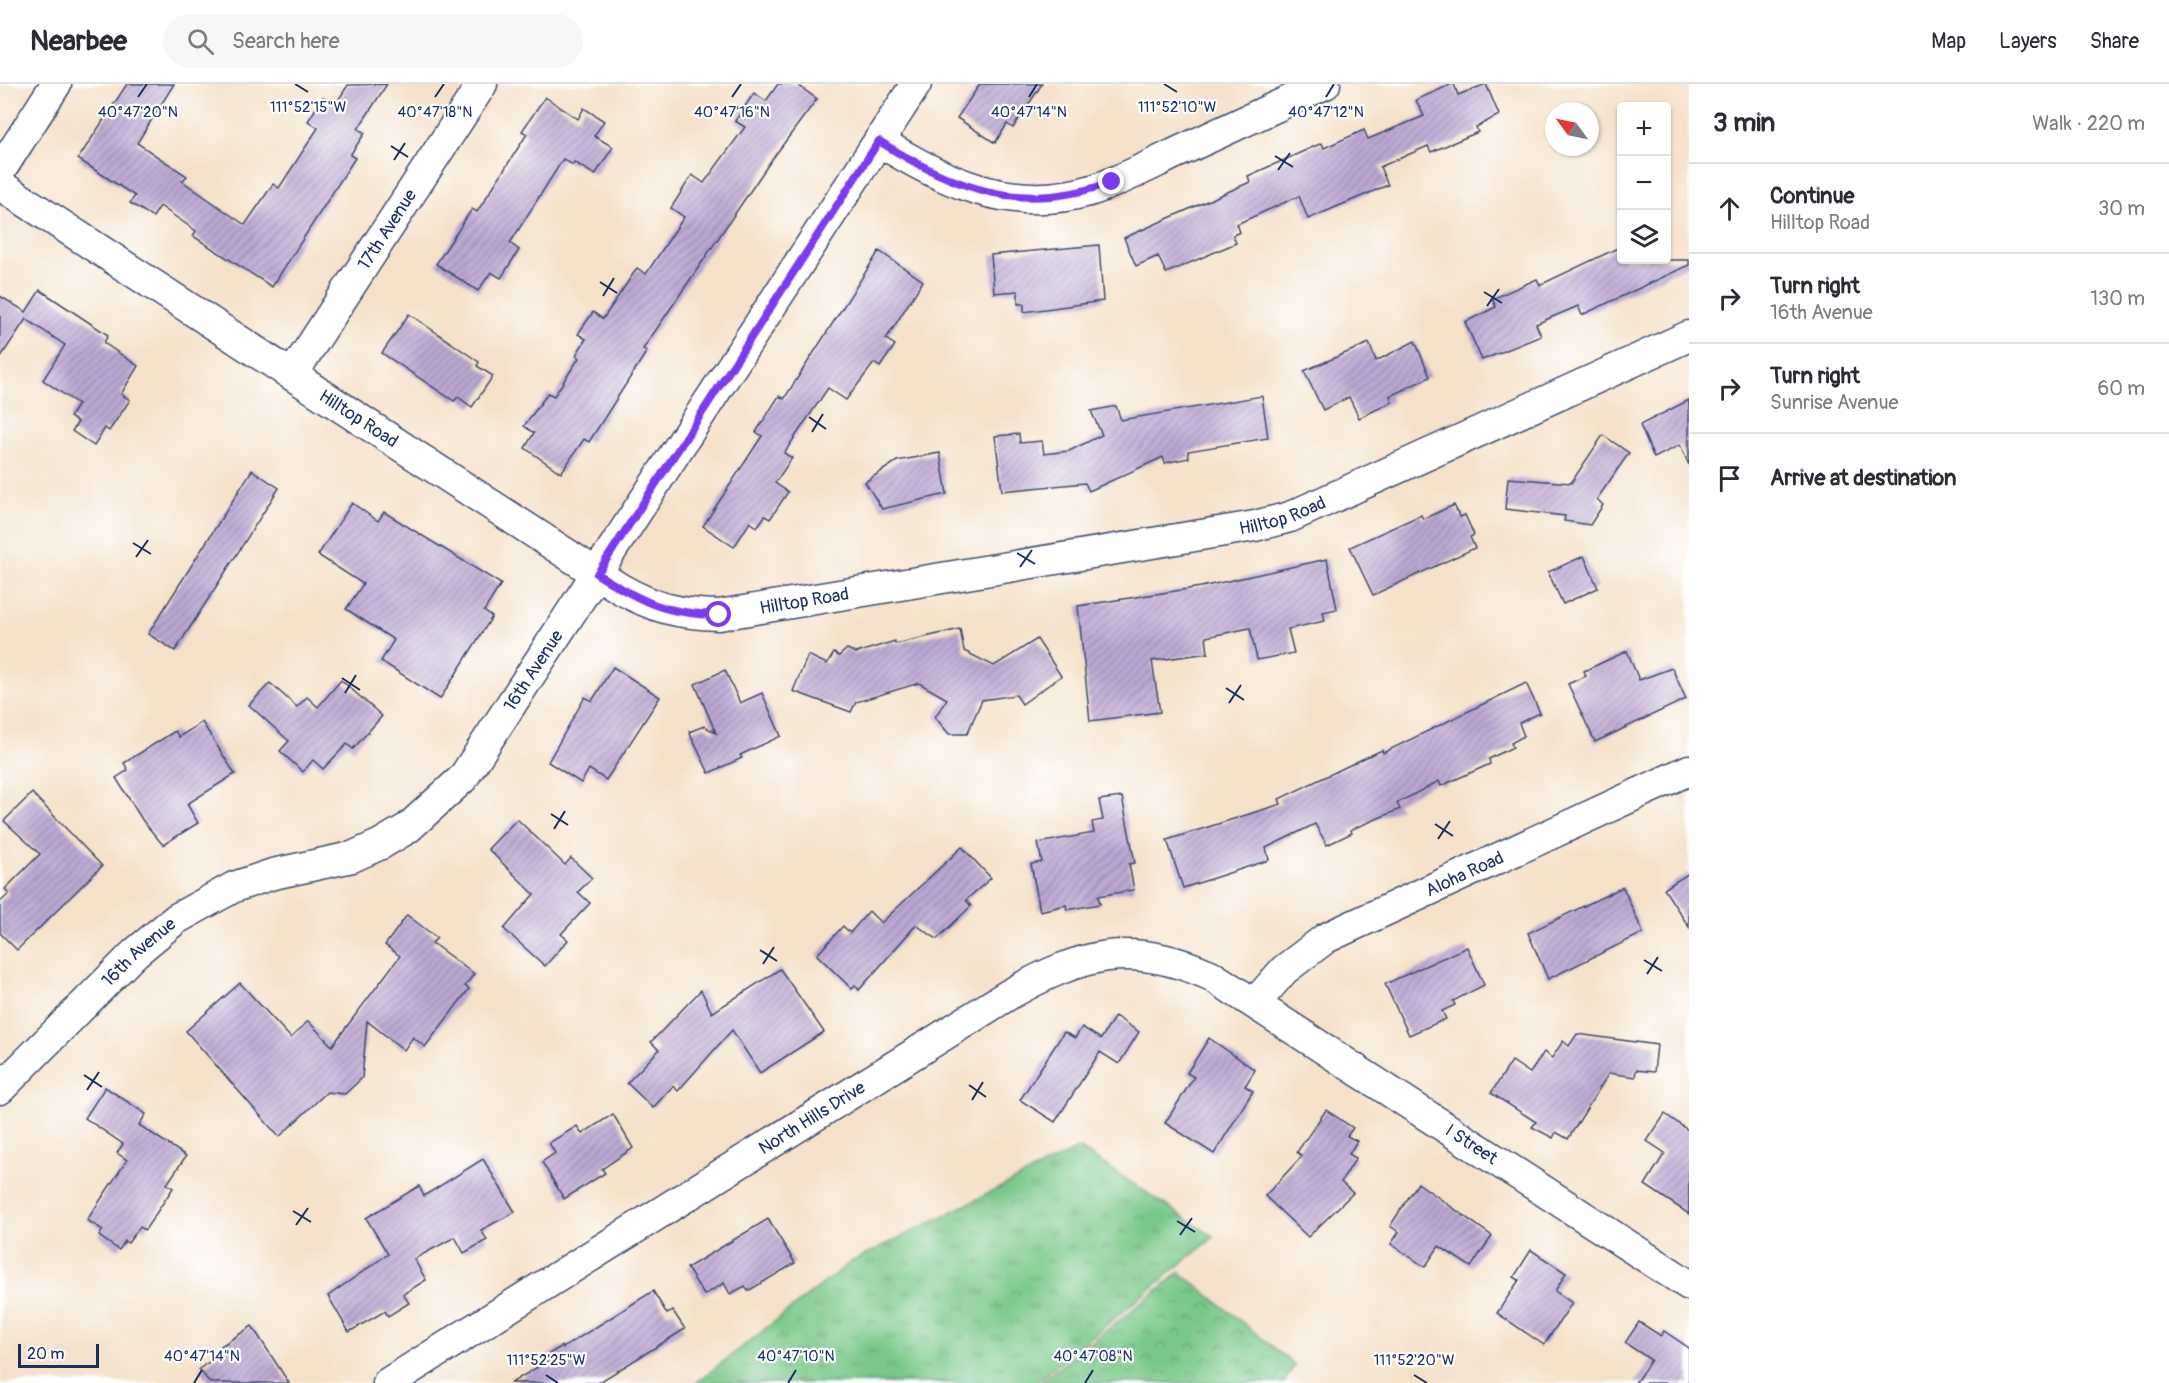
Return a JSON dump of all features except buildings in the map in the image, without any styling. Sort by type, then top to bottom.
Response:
[{"type":"street","points":[[0,171],[56,84]]},
{"type":"street","name":"17th Avenue","points":[[292,375],[482,84]]},
{"type":"street","name":"16th Avenue","points":[[0,1089],[135,953],[177,919],[234,887],[273,874],[362,853],[408,828],[463,778],[485,748],[915,84]]},
{"type":"street","points":[[879,141],[937,176],[964,185],[1014,196],[1064,195],[1112,182],[1325,84]]},
{"type":"street","name":"Hilltop Road","points":[[0,185],[643,602],[667,610],[719,615],[1255,526],[1290,517],[1689,336]]},
{"type":"street","name":"Aloha Road","points":[[1256,1002],[1284,970],[1326,938],[1689,770]]},
{"type":"street","name":"North Hills Drive","points":[[388,1383],[998,1001],[1060,967],[1116,954],[1148,955],[1180,962],[1210,975],[1256,1002]]},
{"type":"street","name":"I Street","points":[[1256,1002],[1689,1285]]},
{"type":"green space","points":[[1079,1148],[1214,1237],[1035,1383],[696,1383],[851,1262]]},
{"type":"green space","points":[[1180,1272],[1295,1365],[1284,1383],[1040,1383]]},
{"type":"route","points":[[719,615],[692,615],[643,602],[597,574],[879,141],[937,176],[989,192],[1040,198],[1089,191],[1112,182]]}]
